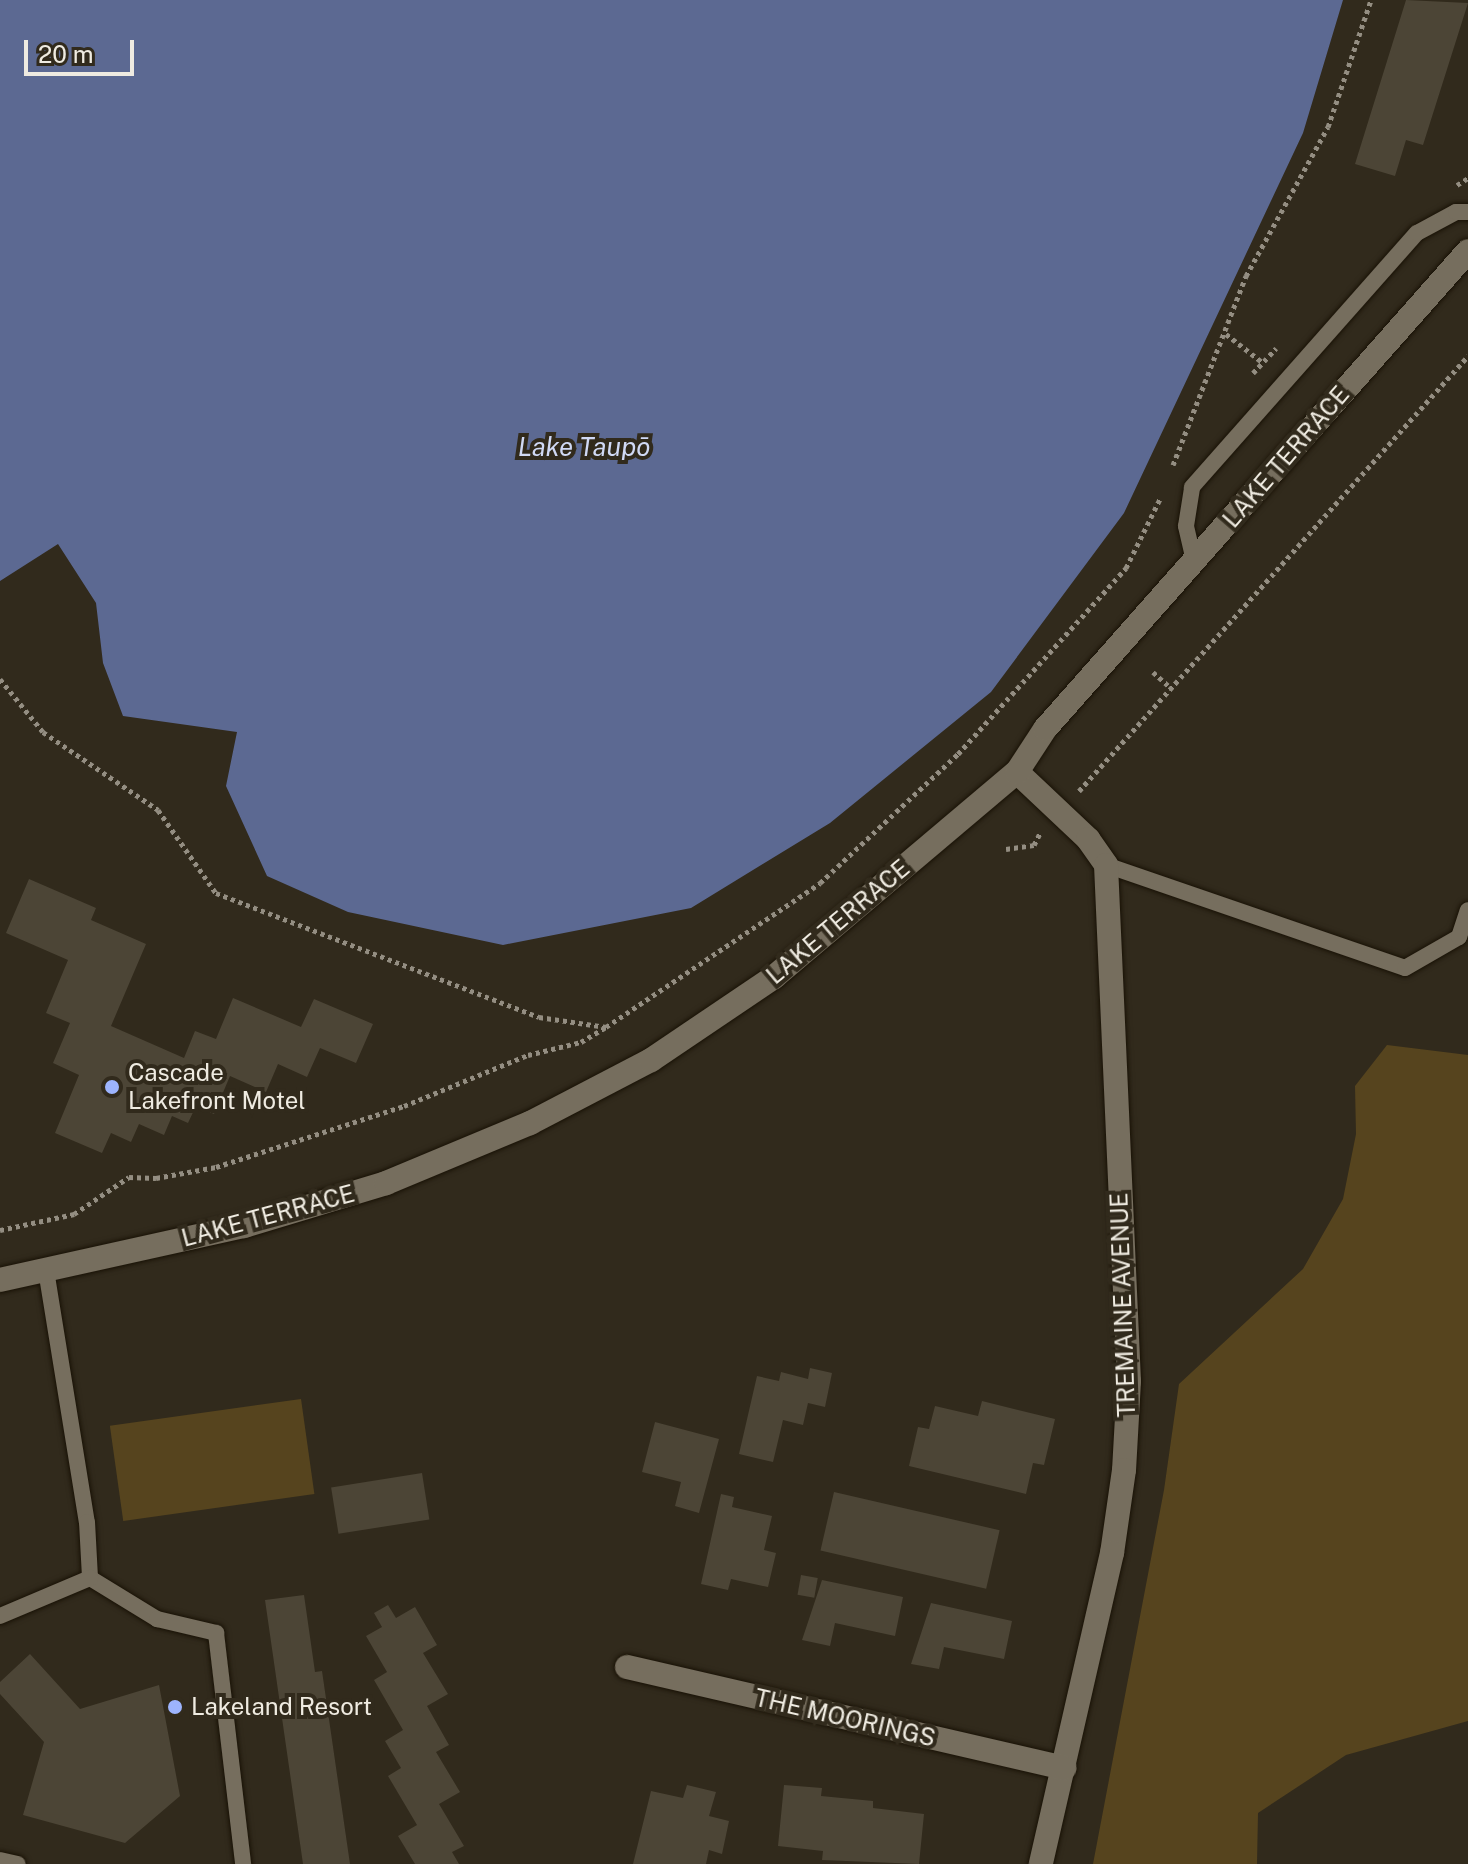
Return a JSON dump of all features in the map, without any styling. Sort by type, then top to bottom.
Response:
[{"type":"main road","name":"LAKE TERRACE","points":[[0,1280],[244,1226],[386,1183],[530,1123],[651,1060],[774,977],[1017,772],[1045,729],[1468,251]]},
{"type":"main road","points":[[1017,772],[1060,811],[1106,865]]},
{"type":"main road","name":"TREMAINE AVENUE","points":[[1041,1864],[1112,1553],[1124,1470],[1129,1381],[1106,865]]},
{"type":"main road","name":"THE MOORINGS","points":[[627,1667],[1064,1768]]},
{"type":"lane","points":[[1194,561],[1186,526],[1192,487],[1417,233],[1456,212],[1468,212]]},
{"type":"lane","points":[[1106,865],[1405,968],[1459,937],[1468,910]]},
{"type":"lane","points":[[46,1270],[87,1522],[90,1578]]},
{"type":"lane","points":[[0,1616],[90,1578]]},
{"type":"lane","points":[[90,1578],[157,1619],[216,1633],[243,1864]]},
{"type":"lane","points":[[0,1860],[18,1864]]},
{"type":"path","points":[[1168,478],[1246,276],[1328,127],[1371,0]]},
{"type":"path","points":[[1226,334],[1262,362]]},
{"type":"path","points":[[1006,849],[1034,845],[1060,811],[1468,356]]},
{"type":"path","points":[[0,1230],[74,1214],[129,1177],[156,1178],[216,1167],[404,1106],[528,1055],[581,1042],[606,1027],[820,883],[958,754],[1126,568],[1163,491]]},
{"type":"path","points":[[1086,612],[1093,618]]},
{"type":"path","points":[[1153,672],[1172,689]]},
{"type":"path","points":[[0,679],[43,732],[158,810],[216,893],[539,1017],[606,1027]]},
{"type":"shaded area","points":[[1387,1045],[1468,1055],[1468,1721],[1346,1755],[1258,1813],[1257,1864],[1093,1864],[1164,1490],[1179,1384],[1303,1269],[1343,1199],[1356,1134],[1355,1086]]},
{"type":"shaded area","points":[[301,1399],[314,1494],[123,1521],[110,1426]]},
{"type":"water","name":"Lake Taupō","points":[[0,0],[1343,0],[1303,133],[1124,513],[991,692],[830,823],[691,908],[503,945],[348,912],[267,876],[226,786],[237,732],[123,716],[103,663],[96,603],[58,544],[0,581]]},
{"type":"building","points":[[1406,0],[1468,3],[1423,145],[1406,140],[1395,176],[1355,164]]},
{"type":"building","points":[[29,879],[96,908],[91,920],[146,944],[111,1026],[184,1058],[195,1031],[216,1039],[233,998],[301,1027],[314,999],[373,1024],[356,1063],[320,1048],[307,1077],[278,1064],[266,1092],[230,1076],[214,1114],[196,1106],[188,1123],[172,1116],[164,1135],[139,1124],[131,1142],[111,1133],[102,1153],[55,1133],[79,1075],[53,1063],[70,1023],[46,1013],[68,960],[6,933]]},
{"type":"building","points":[[810,1368],[832,1373],[825,1407],[808,1403],[803,1425],[783,1420],[773,1462],[739,1454],[757,1376],[779,1381],[781,1372],[808,1379]]},
{"type":"building","points":[[982,1401],[1055,1419],[1044,1465],[1033,1463],[1026,1494],[909,1466],[918,1427],[929,1429],[935,1406],[978,1416]]},
{"type":"building","points":[[655,1422],[719,1439],[699,1513],[675,1506],[681,1482],[642,1472]]},
{"type":"building","points":[[422,1473],[429,1519],[338,1534],[331,1487]]},
{"type":"building","points":[[834,1492],[1000,1530],[986,1589],[821,1550]]},
{"type":"building","points":[[721,1494],[734,1497],[732,1507],[772,1516],[764,1550],[776,1553],[768,1587],[731,1579],[728,1590],[701,1584]]},
{"type":"building","points":[[801,1575],[818,1578],[814,1598],[798,1595]]},
{"type":"building","points":[[822,1580],[903,1597],[895,1636],[835,1623],[830,1646],[802,1640]]},
{"type":"building","points":[[304,1595],[315,1672],[322,1671],[350,1864],[303,1864],[265,1600]]},
{"type":"building","points":[[931,1603],[1012,1621],[1004,1659],[944,1647],[939,1669],[911,1664]]},
{"type":"building","points":[[388,1605],[396,1618],[415,1607],[437,1645],[423,1653],[448,1694],[427,1706],[449,1745],[436,1752],[460,1792],[439,1804],[464,1846],[452,1852],[459,1864],[415,1864],[398,1836],[417,1825],[388,1776],[401,1768],[385,1741],[403,1730],[374,1680],[387,1672],[366,1636],[382,1627],[374,1613]]},
{"type":"building","points":[[30,1654],[80,1709],[159,1685],[180,1796],[125,1843],[23,1815],[44,1742],[0,1694],[0,1682]]},
{"type":"building","points":[[687,1785],[716,1792],[709,1816],[729,1821],[722,1854],[709,1850],[706,1864],[633,1864],[651,1791],[683,1798]]},
{"type":"building","points":[[784,1785],[822,1788],[821,1796],[873,1801],[873,1808],[924,1814],[919,1864],[822,1860],[823,1851],[778,1846]]},
{"type":"place","name":"Cascade Lakefront Motel","points":[[112,1087]]},
{"type":"place","name":"Lakeland Resort","points":[[175,1707]]}]
